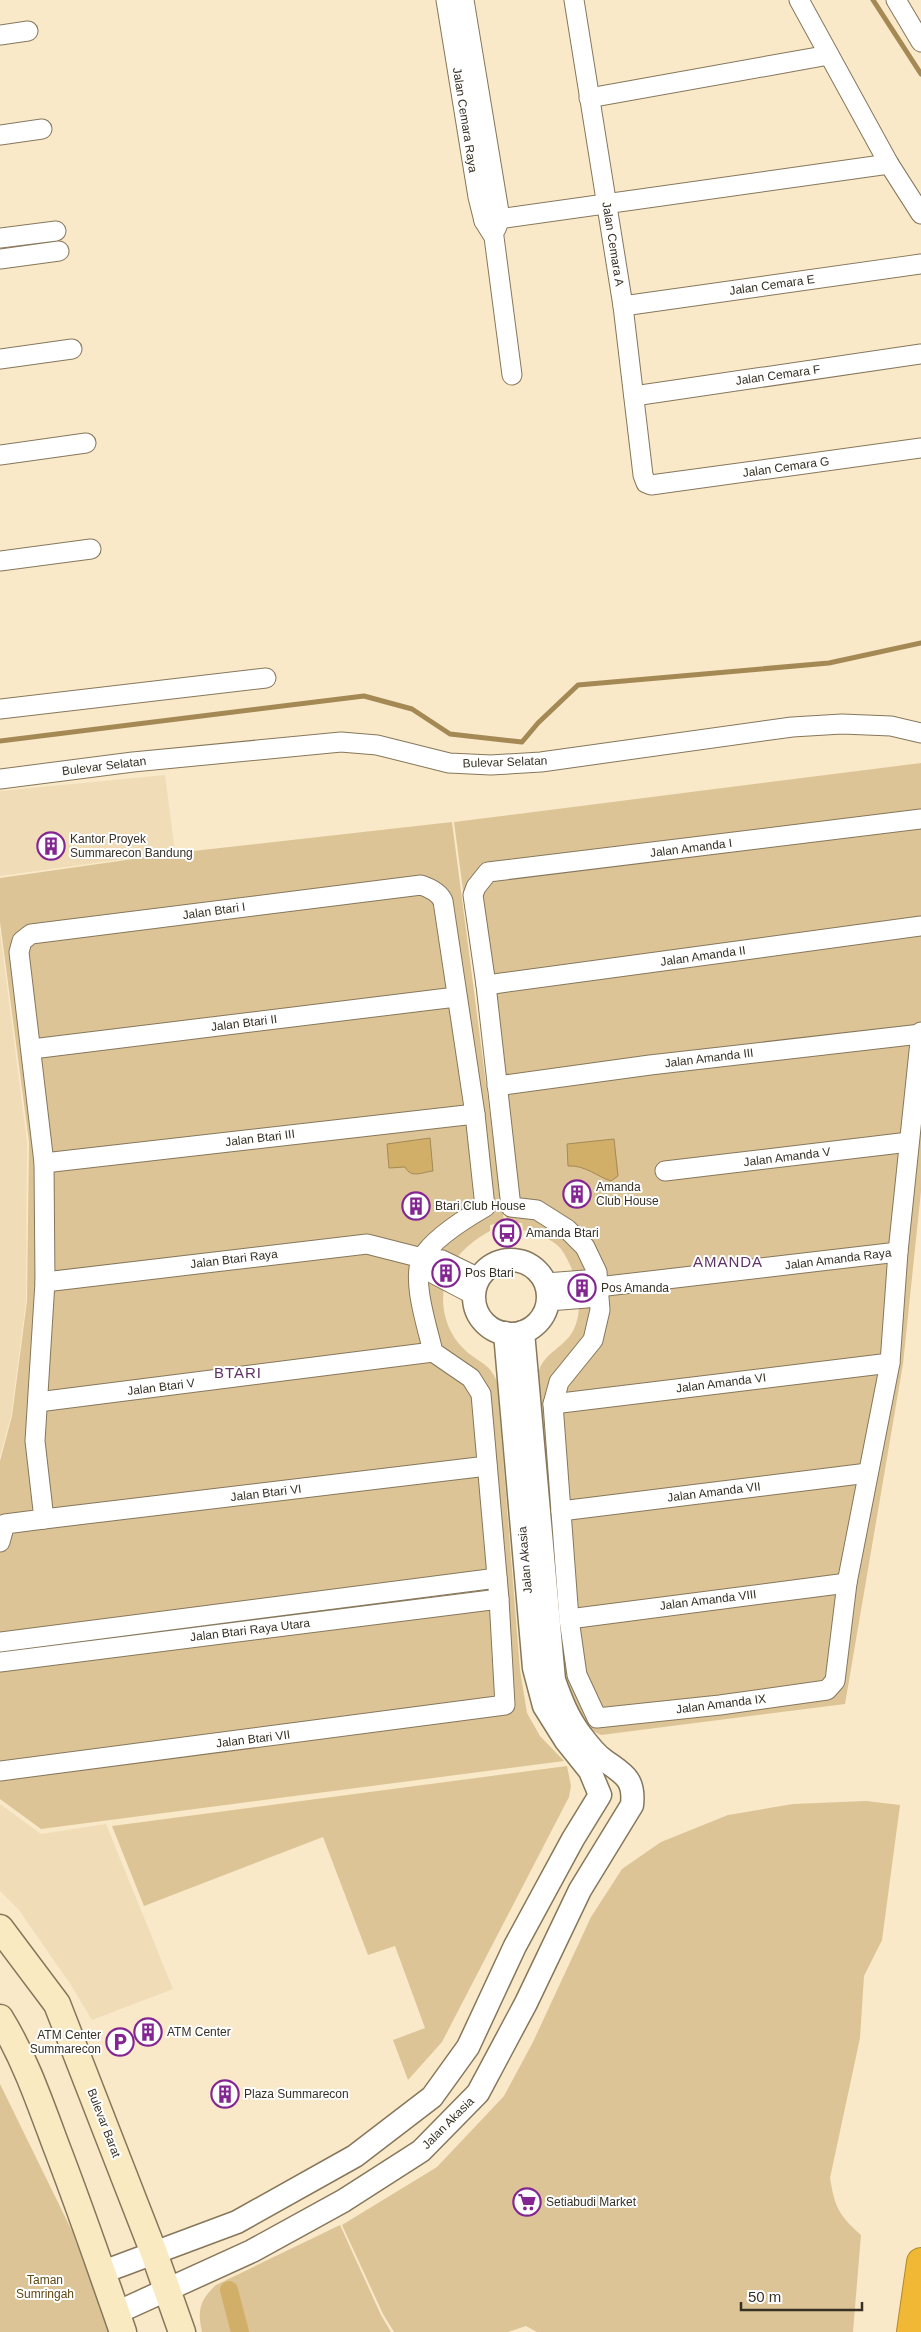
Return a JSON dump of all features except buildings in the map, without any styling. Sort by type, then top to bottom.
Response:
[{"type":"highway","points":[[911,2332],[921,2262]]},
{"type":"main road","name":"Bulevar Barat","points":[[0,1928],[57,2004],[154,2253],[182,2332]]},
{"type":"main road","points":[[0,2018],[32,2082],[120,2322]]},
{"type":"street","name":"Jalan Cemara Raya","points":[[446,0],[476,188],[493,225]]},
{"type":"street","name":"Jalan Cemara Raya","points":[[464,0],[512,374]]},
{"type":"street","name":"Jalan Cemara A","points":[[574,0],[622,306],[643,474],[646,483],[651,485]]},
{"type":"street","points":[[798,0],[889,164],[921,214]]},
{"type":"street","points":[[896,0],[921,42]]},
{"type":"street","points":[[0,35],[28,31]]},
{"type":"street","points":[[589,98],[829,55]]},
{"type":"street","points":[[0,135],[42,129]]},
{"type":"street","points":[[493,225],[606,203],[889,164]]},
{"type":"street","points":[[0,238],[56,231]]},
{"type":"street","points":[[0,259],[59,251]]},
{"type":"street","name":"Jalan Cemara E","points":[[622,306],[921,264]]},
{"type":"street","points":[[0,360],[72,349]]},
{"type":"street","name":"Jalan Cemara F","points":[[634,396],[921,354]]},
{"type":"street","points":[[0,455],[86,443]]},
{"type":"street","name":"Jalan Cemara G","points":[[651,485],[921,448]]},
{"type":"street","points":[[0,561],[90,549]]},
{"type":"street","points":[[0,709],[266,678]]},
{"type":"street","name":"Bulevar Selatan","points":[[0,779],[133,762],[341,742],[376,745],[449,763],[491,765],[541,762],[802,726],[842,724],[891,726],[921,733]]},
{"type":"street","name":"Jalan Amanda I","points":[[486,985],[473,895],[476,887],[488,872],[921,819]]},
{"type":"street","name":"Jalan Btari I","points":[[32,1049],[19,952],[22,940],[31,934],[420,885],[431,888],[444,901],[456,997]]},
{"type":"street","name":"Jalan Amanda II","points":[[486,985],[921,926]]},
{"type":"street","points":[[486,985],[511,1207],[538,1210],[567,1229],[585,1247],[597,1272],[600,1310],[593,1340],[559,1382],[553,1404],[569,1619]]},
{"type":"street","points":[[456,997],[475,1114],[485,1208],[441,1237],[422,1258],[418,1285],[433,1352],[471,1378],[481,1394],[499,1599]]},
{"type":"street","name":"Jalan Btari II","points":[[32,1049],[456,997]]},
{"type":"street","points":[[847,1583],[890,1363],[898,1252],[921,1033]]},
{"type":"street","name":"Jalan Amanda III","points":[[497,1086],[921,1033]]},
{"type":"street","points":[[32,1049],[44,1163],[45,1282],[35,1441],[44,1519]]},
{"type":"street","name":"Jalan Btari III","points":[[44,1163],[475,1114]]},
{"type":"street","name":"Jalan Amanda V","points":[[665,1171],[909,1142]]},
{"type":"street","name":"Jalan Btari Raya","points":[[45,1282],[367,1244],[422,1258],[442,1260],[477,1286]]},
{"type":"street","name":"Jalan Amanda Raya","points":[[598,1287],[898,1252]]},
{"type":"street","points":[[500,1261],[519,1261],[535,1269],[547,1292],[542,1316],[537,1323],[514,1332],[496,1330],[482,1320],[474,1304],[477,1286],[492,1265],[500,1261]]},
{"type":"street","points":[[547,1292],[585,1280],[598,1287]]},
{"type":"street","name":"Jalan Akasia","points":[[120,2322],[167,2290],[252,2252],[343,2201],[421,2151],[478,2093],[526,2002],[580,1890],[634,1807],[632,1772],[596,1765],[566,1741],[544,1706],[534,1668],[514,1332]]},
{"type":"street","name":"Jalan Btari V","points":[[38,1402],[433,1352]]},
{"type":"street","name":"Jalan Amanda VI","points":[[553,1404],[890,1363]]},
{"type":"street","name":"Jalan Btari VI","points":[[0,1542],[5,1524],[487,1466]]},
{"type":"street","name":"Jalan Amanda VII","points":[[561,1511],[868,1473]]},
{"type":"street","name":"Jalan Btari Raya Utara","points":[[0,1642],[497,1578]]},
{"type":"street","name":"Jalan Amanda VIII","points":[[569,1619],[847,1583]]},
{"type":"street","name":"Jalan Amanda IX","points":[[569,1619],[577,1675],[596,1717],[602,1719],[827,1690],[835,1681],[847,1583]]},
{"type":"street","name":"Jalan Btari Raya Utara","points":[[0,1662],[499,1599]]},
{"type":"street","name":"Jalan Btari VII","points":[[0,1771],[504,1705],[499,1599]]},
{"type":"street","name":"Jalan Akasia","points":[[596,1765],[600,1795],[634,1807]]},
{"type":"street","points":[[103,2272],[237,2222],[355,2156],[432,2097],[468,2047],[515,1946],[573,1838],[600,1795]]},
{"type":"shaded area","points":[[165,775],[175,852],[0,876],[0,791]]},
{"type":"shaded area","points":[[0,931],[27,1142],[26,1301],[11,1416],[0,1456]]},
{"type":"shaded area","points":[[430,1138],[433,1171],[414,1174],[410,1173],[405,1167],[389,1168],[387,1144]]},
{"type":"shaded area","points":[[614,1139],[618,1176],[611,1181],[580,1167],[568,1166],[567,1144]]},
{"type":"shaded area","points":[[0,1804],[41,1834],[106,1824],[173,1989],[92,2020],[71,1985],[19,1910],[0,1891]]},
{"type":"green space","points":[[921,763],[921,1191],[903,1364],[845,1704],[601,1735],[585,1727],[569,1694],[561,1663],[538,1375],[543,1362],[573,1331],[579,1311],[578,1288],[571,1267],[557,1245],[544,1237],[523,1230],[522,1223],[507,1222],[454,822]]},
{"type":"green space","points":[[452,822],[504,1222],[490,1225],[490,1231],[474,1241],[460,1254],[452,1265],[447,1277],[443,1302],[449,1327],[455,1338],[468,1353],[491,1370],[497,1382],[520,1670],[527,1713],[540,1736],[564,1761],[41,1829],[0,1799],[0,1461],[12,1416],[27,1301],[29,1142],[0,922],[0,878],[175,853]]},
{"type":"green space","points":[[567,1766],[571,1786],[569,1797],[442,2042],[408,2080],[393,2040],[425,2028],[395,1946],[368,1955],[323,1837],[144,1906],[112,1826]]},
{"type":"green space","points":[[866,1801],[900,1805],[882,1940],[864,1976],[860,2038],[830,2178],[839,2210],[861,2235],[853,2332],[537,2332],[526,2326],[508,2332],[394,2332],[383,2314],[342,2225],[437,2167],[504,2096],[533,2042],[591,1917],[622,1869],[661,1842],[728,1815],[793,1804]]},
{"type":"green space","name":"Taman Sumringah","points":[[0,2084],[72,2231],[109,2332],[0,2332]]},
{"type":"green space","points":[[340,2225],[381,2315],[391,2332],[202,2332],[201,2306],[206,2296],[216,2285]]},
{"type":"waterway","points":[[873,0],[921,74]]},
{"type":"waterway","points":[[0,741],[364,696],[412,709],[450,734],[522,742],[538,723],[578,685],[829,663],[921,643]]},
{"type":"waterway","points":[[229,2290],[240,2332]]},
{"type":"place","name":"Kantor Proyek Summarecon Bandung","points":[[51,846]]},
{"type":"place","name":"Amanda Club House","points":[[577,1194]]},
{"type":"place","name":"Btari Club House","points":[[416,1206]]},
{"type":"place","name":"Amanda Btari","points":[[507,1233]]},
{"type":"place","name":"Pos Btari","points":[[446,1273]]},
{"type":"place","name":"Pos Amanda","points":[[582,1288]]},
{"type":"place","name":"ATM Center","points":[[148,2032]]},
{"type":"place","name":"ATM Center Summarecon","points":[[120,2042]]},
{"type":"place","name":"Plaza Summarecon","points":[[225,2094]]},
{"type":"place","name":"Setiabudi Market","points":[[527,2202]]},
{"type":"district","name":"AMANDA","points":[[728,1262]]},
{"type":"district","name":"BTARI","points":[[238,1373]]}]
